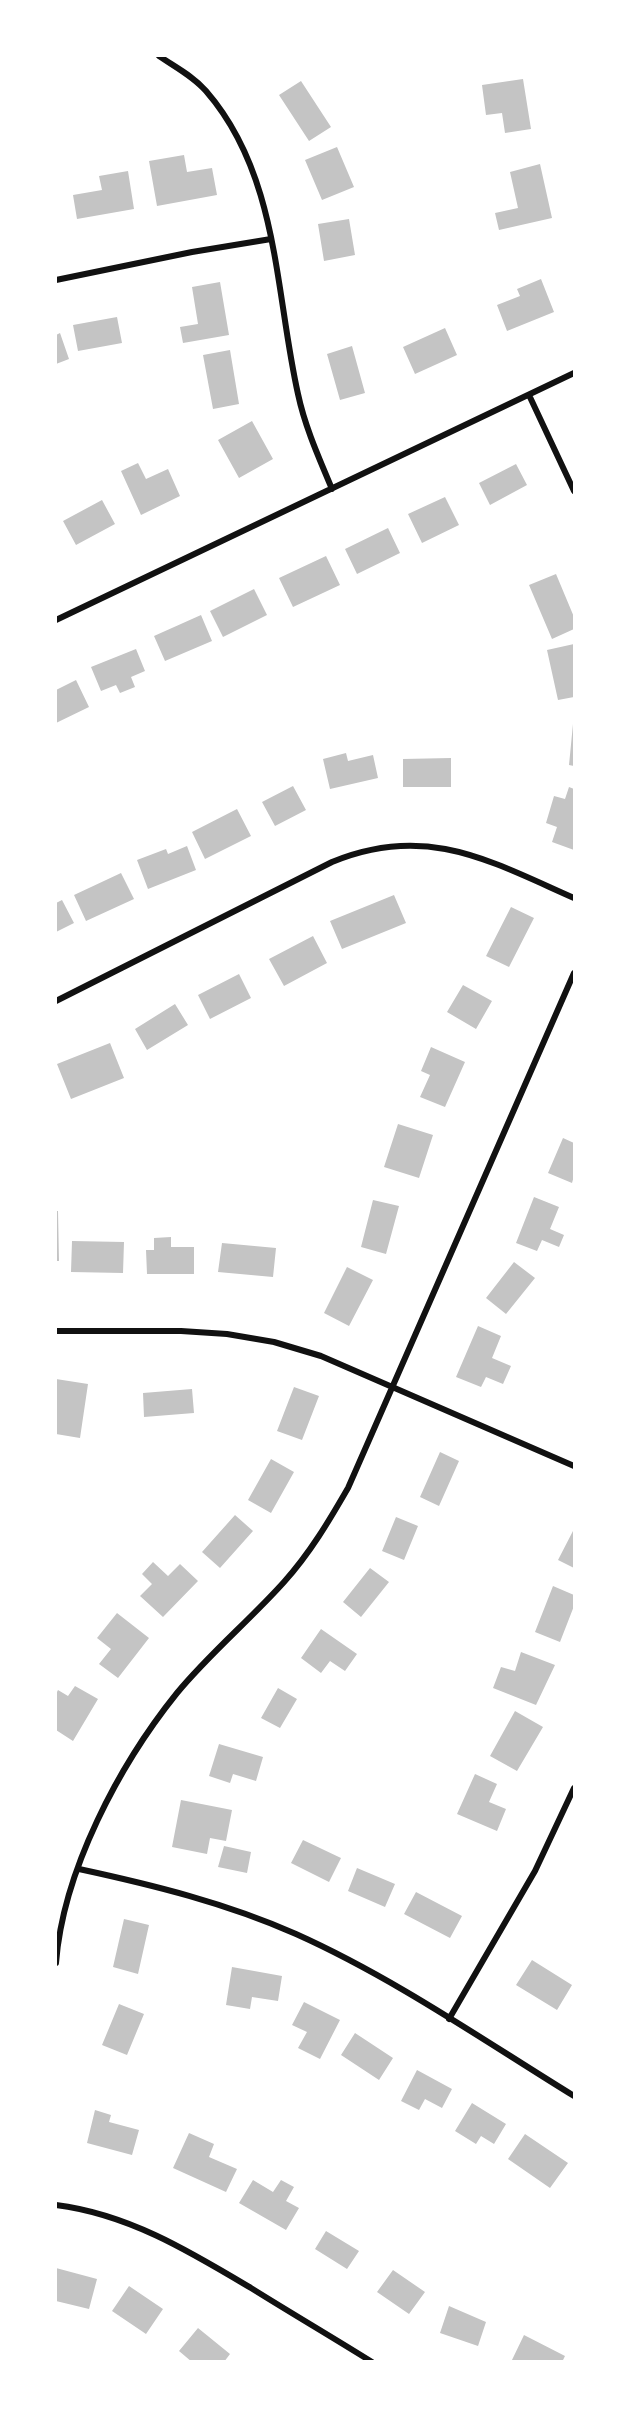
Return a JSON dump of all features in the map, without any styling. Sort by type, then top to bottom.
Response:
[{"type":"street","points":[[159,56],[201,86],[232,129],[250,161],[262,195],[298,394],[309,434],[332,489]]},
{"type":"street","points":[[56,280],[192,252],[271,239]]},
{"type":"street","points":[[56,620],[574,373]]},
{"type":"street","points":[[529,395],[574,491]]},
{"type":"street","points":[[56,1001],[332,862],[377,848],[408,845],[466,852],[574,898]]},
{"type":"street","points":[[56,1963],[58,1934],[70,1888],[106,1803],[145,1736],[177,1693],[284,1582],[320,1536],[348,1488],[574,973]]},
{"type":"street","points":[[56,1331],[227,1334],[274,1342],[321,1356],[574,1466]]},
{"type":"street","points":[[449,2019],[535,1871],[574,1788]]},
{"type":"street","points":[[79,1869],[157,1886],[220,1905],[273,1924],[326,1948],[449,2019],[574,2096]]},
{"type":"street","points":[[56,2205],[124,2222],[186,2249],[372,2361]]},
{"type":"building","points":[[523,79],[531,129],[505,133],[502,113],[486,115],[482,85]]},
{"type":"building","points":[[301,81],[331,127],[309,141],[279,95]]},
{"type":"building","points":[[337,147],[354,187],[322,200],[305,160]]},
{"type":"building","points":[[184,155],[187,172],[212,168],[217,195],[157,206],[149,161]]},
{"type":"building","points":[[540,164],[552,218],[499,230],[495,213],[518,208],[510,172]]},
{"type":"building","points":[[128,171],[134,209],[77,219],[73,195],[102,190],[99,176]]},
{"type":"building","points":[[349,219],[355,255],[324,261],[318,224]]},
{"type":"building","points":[[541,279],[554,312],[507,331],[497,305],[520,296],[517,289]]},
{"type":"building","points":[[220,282],[229,335],[183,343],[180,327],[198,324],[192,287]]},
{"type":"building","points":[[117,317],[122,343],[78,351],[73,325]]},
{"type":"building","points":[[445,328],[457,355],[415,374],[403,347]]},
{"type":"building","points":[[60,333],[69,359],[56,364],[56,335]]},
{"type":"building","points":[[352,346],[365,393],[340,400],[327,354]]},
{"type":"building","points":[[230,350],[239,404],[213,409],[203,355]]},
{"type":"building","points":[[252,421],[273,459],[239,478],[218,440]]},
{"type":"building","points":[[138,463],[146,479],[168,469],[180,496],[141,515],[121,471]]},
{"type":"building","points":[[516,464],[527,485],[490,505],[479,483]]},
{"type":"building","points":[[445,497],[459,525],[422,543],[408,514]]},
{"type":"building","points":[[102,500],[115,524],[76,545],[63,521]]},
{"type":"building","points":[[388,528],[400,553],[357,574],[345,549]]},
{"type":"building","points":[[326,556],[340,585],[293,607],[279,578]]},
{"type":"building","points":[[556,574],[574,617],[574,629],[552,639],[529,585]]},
{"type":"building","points":[[254,589],[267,615],[223,637],[210,611]]},
{"type":"building","points":[[201,615],[212,641],[165,661],[154,636]]},
{"type":"building","points":[[574,644],[574,697],[558,700],[547,650]]},
{"type":"building","points":[[136,649],[145,671],[131,677],[135,687],[120,693],[116,685],[101,691],[91,667]]},
{"type":"building","points":[[76,680],[89,707],[56,723],[56,690]]},
{"type":"building","points":[[574,724],[574,766],[569,765]]},
{"type":"building","points":[[346,753],[348,761],[373,755],[378,778],[330,789],[323,759]]},
{"type":"building","points":[[451,758],[451,787],[403,787],[403,759]]},
{"type":"building","points":[[293,786],[306,810],[275,826],[262,802]]},
{"type":"building","points":[[569,787],[574,789],[574,850],[552,842],[557,827],[546,823],[554,796],[565,799]]},
{"type":"building","points":[[237,809],[251,836],[205,859],[192,832]]},
{"type":"building","points":[[187,846],[196,870],[148,889],[137,860],[166,849],[168,854]]},
{"type":"building","points":[[121,873],[134,899],[86,921],[74,895]]},
{"type":"building","points":[[394,895],[406,923],[342,949],[330,921]]},
{"type":"building","points":[[62,900],[74,923],[56,932],[56,903]]},
{"type":"building","points":[[511,907],[534,918],[509,967],[486,956]]},
{"type":"building","points":[[313,936],[327,963],[284,986],[269,959]]},
{"type":"building","points":[[239,974],[251,998],[210,1019],[198,995]]},
{"type":"building","points":[[463,985],[492,1001],[476,1029],[447,1012]]},
{"type":"building","points":[[175,1004],[188,1025],[147,1050],[135,1029]]},
{"type":"building","points":[[110,1043],[124,1078],[71,1099],[57,1064]]},
{"type":"building","points":[[431,1047],[465,1062],[445,1107],[420,1097],[430,1075],[421,1071]]},
{"type":"building","points":[[398,1124],[433,1135],[419,1178],[384,1167]]},
{"type":"building","points":[[563,1138],[574,1143],[572,1183],[548,1173]]},
{"type":"building","points":[[534,1197],[559,1207],[550,1229],[564,1235],[559,1247],[542,1240],[537,1251],[516,1243]]},
{"type":"building","points":[[373,1200],[399,1206],[386,1254],[361,1247]]},
{"type":"building","points":[[56,1211],[58,1211],[59,1261],[56,1261]]},
{"type":"building","points":[[171,1237],[171,1247],[194,1247],[194,1274],[147,1274],[146,1250],[154,1250],[154,1238]]},
{"type":"building","points":[[72,1241],[124,1242],[123,1273],[71,1272]]},
{"type":"building","points":[[222,1243],[276,1248],[273,1277],[218,1272]]},
{"type":"building","points":[[514,1262],[535,1278],[506,1314],[486,1298]]},
{"type":"building","points":[[347,1267],[373,1280],[349,1326],[324,1313]]},
{"type":"building","points":[[478,1326],[501,1336],[492,1358],[511,1366],[503,1384],[486,1377],[481,1387],[456,1377]]},
{"type":"building","points":[[56,1379],[88,1384],[80,1438],[56,1434]]},
{"type":"building","points":[[294,1387],[319,1396],[302,1440],[277,1431]]},
{"type":"building","points":[[192,1389],[194,1413],[144,1417],[143,1393]]},
{"type":"building","points":[[440,1452],[459,1461],[439,1506],[420,1497]]},
{"type":"building","points":[[271,1459],[294,1472],[271,1513],[248,1500]]},
{"type":"building","points":[[235,1515],[253,1531],[220,1568],[202,1552]]},
{"type":"building","points":[[396,1517],[418,1526],[404,1560],[382,1551]]},
{"type":"building","points":[[574,1529],[574,1568],[558,1560]]},
{"type":"building","points":[[153,1562],[168,1576],[180,1564],[198,1581],[163,1617],[140,1596],[152,1584],[142,1574]]},
{"type":"building","points":[[370,1568],[389,1582],[361,1617],[343,1602]]},
{"type":"building","points":[[553,1586],[574,1595],[574,1606],[560,1642],[535,1632]]},
{"type":"building","points":[[117,1613],[149,1638],[118,1678],[99,1664],[111,1649],[97,1638]]},
{"type":"building","points":[[321,1629],[357,1654],[345,1671],[330,1661],[321,1673],[301,1658]]},
{"type":"building","points":[[521,1652],[555,1665],[536,1705],[493,1688],[501,1667],[515,1671]]},
{"type":"building","points":[[75,1686],[98,1699],[73,1741],[56,1730],[56,1694],[58,1690],[68,1696]]},
{"type":"building","points":[[278,1688],[297,1699],[280,1728],[261,1718]]},
{"type":"building","points":[[515,1711],[543,1727],[517,1771],[490,1756]]},
{"type":"building","points":[[219,1744],[263,1757],[256,1781],[233,1774],[230,1783],[209,1776]]},
{"type":"building","points":[[475,1774],[497,1784],[489,1802],[506,1809],[497,1831],[457,1814]]},
{"type":"building","points":[[181,1800],[232,1810],[226,1841],[210,1838],[207,1854],[172,1847]]},
{"type":"building","points":[[303,1840],[341,1858],[329,1882],[291,1863]]},
{"type":"building","points":[[224,1846],[251,1852],[247,1873],[218,1867]]},
{"type":"building","points":[[357,1868],[395,1884],[385,1907],[348,1891]]},
{"type":"building","points":[[416,1892],[462,1916],[450,1938],[404,1914]]},
{"type":"building","points":[[124,1919],[149,1925],[138,1974],[113,1967]]},
{"type":"building","points":[[532,1960],[572,1985],[557,2010],[516,1985]]},
{"type":"building","points":[[232,1967],[282,1976],[278,2001],[252,1997],[250,2009],[226,2005]]},
{"type":"building","points":[[304,2002],[340,2020],[320,2059],[298,2048],[307,2032],[292,2025]]},
{"type":"building","points":[[119,2004],[144,2014],[127,2055],[102,2045]]},
{"type":"building","points":[[355,2033],[393,2058],[379,2080],[341,2055]]},
{"type":"building","points":[[417,2070],[452,2089],[442,2108],[425,2099],[419,2110],[401,2101]]},
{"type":"building","points":[[472,2103],[506,2124],[494,2144],[481,2136],[476,2144],[455,2131]]},
{"type":"building","points":[[95,2110],[111,2115],[109,2122],[139,2130],[132,2155],[87,2143]]},
{"type":"building","points":[[189,2133],[214,2144],[209,2157],[237,2169],[226,2192],[173,2168]]},
{"type":"building","points":[[525,2134],[568,2163],[550,2188],[508,2159]]},
{"type":"building","points":[[253,2180],[273,2192],[281,2180],[294,2187],[286,2201],[299,2208],[286,2230],[239,2203]]},
{"type":"building","points":[[326,2231],[359,2251],[347,2269],[315,2249]]},
{"type":"building","points":[[56,2268],[97,2279],[89,2309],[56,2301]]},
{"type":"building","points":[[393,2270],[425,2292],[409,2314],[377,2292]]},
{"type":"building","points":[[129,2286],[163,2309],[146,2334],[112,2311]]},
{"type":"building","points":[[449,2306],[486,2322],[478,2346],[440,2333]]},
{"type":"building","points":[[198,2328],[230,2354],[224,2362],[192,2362],[179,2351]]},
{"type":"building","points":[[524,2335],[565,2356],[562,2362],[511,2362]]}]
